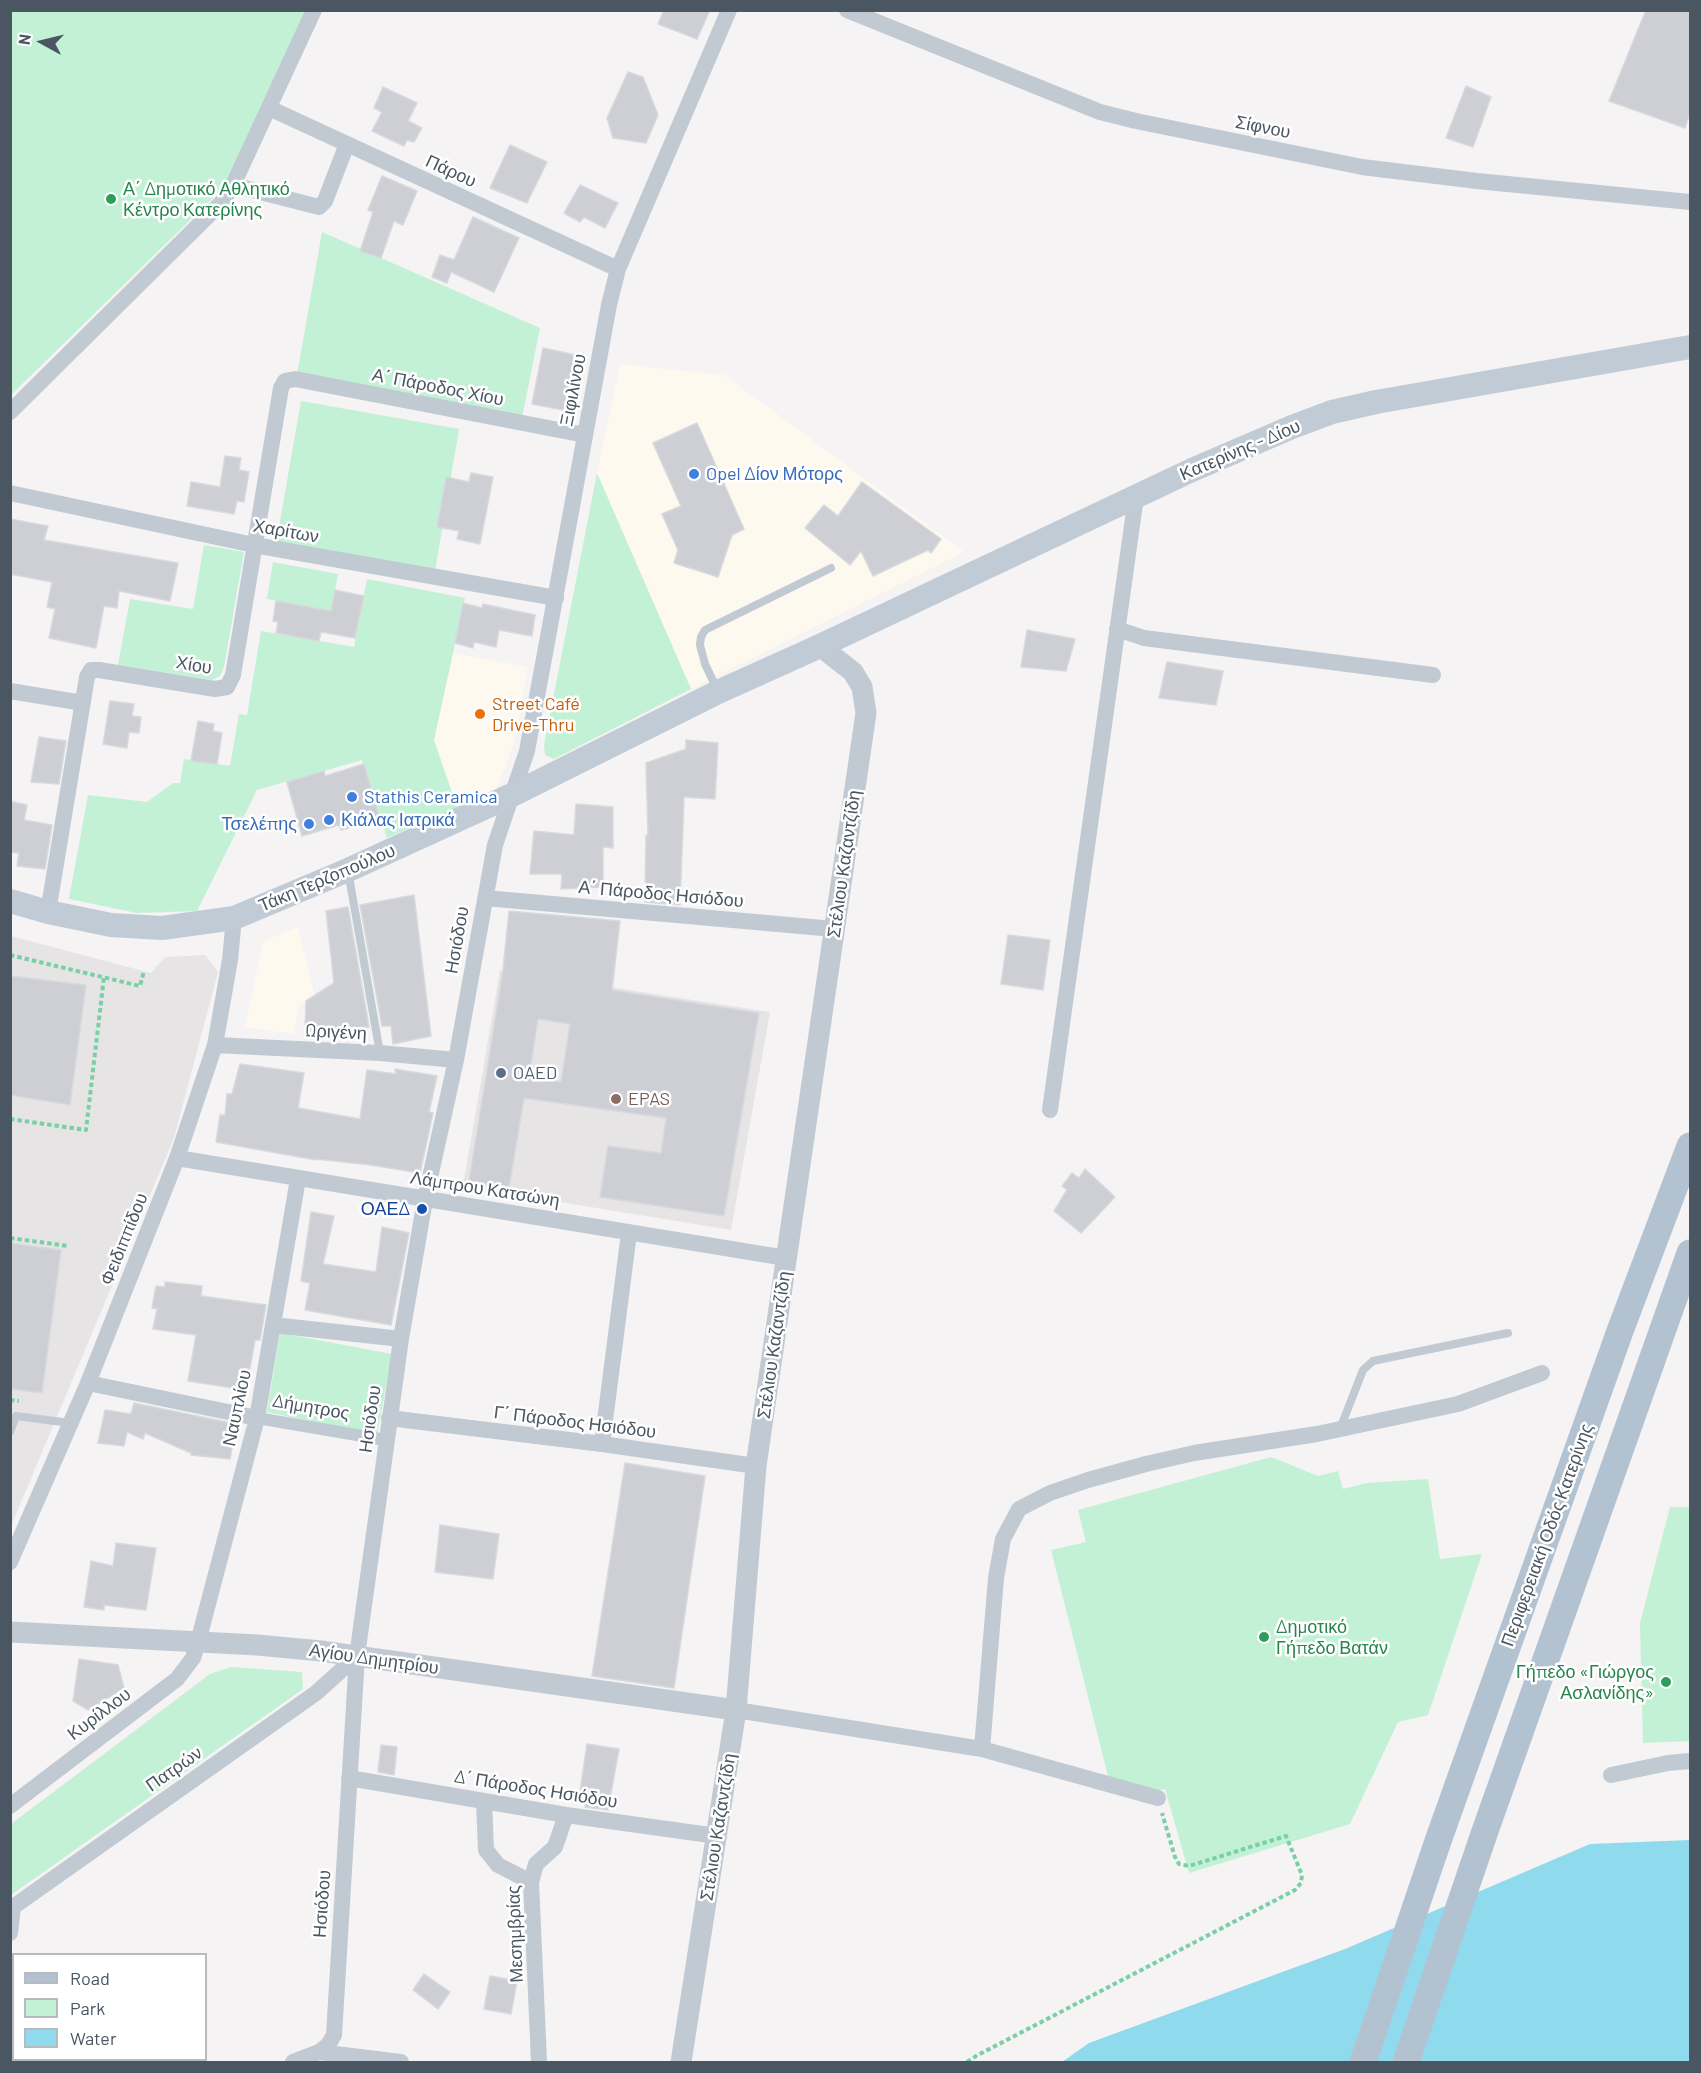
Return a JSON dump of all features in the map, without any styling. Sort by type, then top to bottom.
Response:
[{"type":"main road","name":"Κατερίνης - Δίου","points":[[820,646],[1232,453],[1332,412],[1431,392],[1685,351]]},
{"type":"main road","name":"Τάκη Τερζοπούλου","points":[[10,901],[48,912],[111,924],[162,928],[234,918],[348,870],[512,795],[718,692],[820,646]]},
{"type":"main road","name":"Περιφερειακή Οδός Κατερίνης","points":[[1363,2062],[1438,1841],[1616,1342],[1690,1146]]},
{"type":"main road","points":[[1406,2062],[1484,1834],[1690,1253]]},
{"type":"street","points":[[10,412],[223,201],[233,185],[314,10]]},
{"type":"street","name":"Ξιφιλίνου","points":[[512,795],[527,751],[609,305],[618,269],[729,10]]},
{"type":"street","name":"Σίφνου","points":[[847,10],[1100,112],[1136,121],[1362,167],[1690,202]]},
{"type":"street","name":"Πάρου","points":[[269,108],[618,269]]},
{"type":"street","points":[[233,185],[319,207],[325,201],[347,144]]},
{"type":"street","name":"Α΄ Πάροδος Χίου","points":[[285,381],[295,379],[585,435]]},
{"type":"street","name":"Χίου","points":[[48,912],[87,677],[91,670],[215,689],[226,687],[233,675],[281,388],[285,381]]},
{"type":"street","name":"Χαρίτων","points":[[10,493],[254,545],[556,597]]},
{"type":"street","points":[[1050,1110],[1136,497]]},
{"type":"street","points":[[1117,629],[1144,638],[1433,675]]},
{"type":"street","name":"Στέλιου Καζαντζίδη","points":[[681,2062],[736,1710],[756,1466],[866,713],[862,687],[853,672],[820,646]]},
{"type":"street","points":[[10,691],[83,703]]},
{"type":"street","name":"Ησιόδου","points":[[319,2052],[328,2045],[334,2035],[357,1656],[401,1339],[425,1200],[456,1060],[495,845],[512,795]]},
{"type":"street","name":"Α΄ Πάροδος Ησιόδου","points":[[485,898],[834,929]]},
{"type":"street","name":"Φειδιππίδου","points":[[10,1562],[88,1383],[177,1158],[215,1045],[230,960],[234,918]]},
{"type":"street","name":"Ωριγένη","points":[[215,1045],[380,1053],[456,1060]]},
{"type":"street","name":"Λάμπρου Κατσώνη","points":[[177,1158],[786,1258]]},
{"type":"street","name":"Ναυπλίου","points":[[198,1642],[257,1418],[298,1179]]},
{"type":"street","points":[[602,1444],[629,1233]]},
{"type":"street","points":[[273,1325],[401,1339]]},
{"type":"street","points":[[982,1749],[996,1578],[1003,1539],[1019,1509],[1050,1493],[1155,1462],[1194,1453],[1340,1429],[1458,1404],[1542,1372]]},
{"type":"street","name":"Δήμητρος","points":[[88,1383],[257,1418],[386,1440]]},
{"type":"street","name":"Γ΄ Πάροδος Ησιόδου","points":[[389,1418],[602,1444],[756,1466]]},
{"type":"street","name":"Αγίου Δημητρίου","points":[[10,1632],[294,1648],[736,1710]]},
{"type":"street","name":"Κυρίλλου","points":[[10,1806],[177,1679],[193,1658],[198,1642]]},
{"type":"street","name":"Πατρών","points":[[10,1933],[13,1907],[316,1693],[357,1656]]},
{"type":"street","points":[[736,1710],[982,1749],[1158,1798]]},
{"type":"street","points":[[1611,1775],[1668,1763],[1690,1761]]},
{"type":"street","name":"Δ΄ Πάροδος Ησιόδου","points":[[349,1778],[566,1815],[717,1836]]},
{"type":"street","points":[[484,1802],[486,1850],[498,1865],[531,1882]]},
{"type":"street","name":"Μεσημβρίας","points":[[539,2062],[531,1882],[536,1864],[555,1847],[566,1815]]},
{"type":"street","points":[[293,2062],[319,2052],[401,2062]]},
{"type":"lane","points":[[718,692],[705,664],[700,645],[705,630],[831,568]]},
{"type":"lane","points":[[348,870],[380,1053]]},
{"type":"lane","points":[[1340,1429],[1363,1370],[1373,1361],[1508,1333]]},
{"type":"lane","points":[[10,1432],[16,1416],[70,1423]]},
{"type":"path","points":[[10,955],[140,986],[144,971]]},
{"type":"path","points":[[10,1119],[86,1130],[104,977]]},
{"type":"path","points":[[10,1238],[68,1246]]},
{"type":"path","points":[[967,2062],[1295,1890],[1301,1883],[1302,1875],[1286,1836],[1189,1866],[1179,1864],[1158,1798]]},
{"type":"shaded area","points":[[620,364],[724,375],[964,552],[691,689],[597,473]]},
{"type":"shaded area","points":[[453,653],[528,667],[513,746],[497,788],[457,807],[434,740]]},
{"type":"shaded area","points":[[298,927],[315,996],[299,1005],[294,1034],[245,1027],[263,941]]},
{"type":"shaded area","points":[[11,936],[151,973],[165,957],[205,955],[218,972],[174,1138],[11,1526]]},
{"type":"shaded area","name":"EPAS","points":[[500,970],[770,1012],[731,1230],[463,1186]]},
{"type":"green space","name":"Α΄ Δημοτικό Αθλητικό Κέντρο Κατερίνης","points":[[14,10],[308,11],[225,186],[11,395],[11,14]]},
{"type":"green space","points":[[322,232],[540,328],[522,418],[297,375]]},
{"type":"green space","points":[[301,401],[459,429],[435,571],[276,544]]},
{"type":"green space","points":[[597,473],[691,689],[554,759],[545,755],[544,745]]},
{"type":"green space","points":[[204,545],[244,552],[224,667],[220,676],[212,680],[118,665],[130,599],[193,609]]},
{"type":"green space","points":[[273,562],[338,574],[331,611],[267,599]]},
{"type":"green space","points":[[367,579],[465,598],[434,740],[457,807],[387,838],[362,760],[257,790],[197,911],[137,913],[69,899],[88,795],[147,802],[173,783],[180,783],[184,759],[230,766],[239,714],[247,715],[261,631],[354,647]]},
{"type":"green space","points":[[280,1333],[392,1354],[377,1435],[267,1412]]},
{"type":"green space","name":"Δημοτικό Γήπεδο Βατάν","points":[[1271,1457],[1318,1476],[1338,1471],[1343,1489],[1367,1483],[1428,1479],[1440,1559],[1482,1554],[1428,1715],[1398,1722],[1350,1824],[1189,1873],[1165,1789],[1151,1793],[1109,1780],[1051,1550],[1086,1542],[1078,1510]]},
{"type":"green space","name":"Γήπεδο «Γιώργος Ασλανίδης»","points":[[1670,1507],[1690,1507],[1690,1741],[1643,1743],[1640,1623]]},
{"type":"green space","points":[[231,1667],[302,1672],[303,1689],[11,1895],[11,1824],[210,1674]]},
{"type":"water","points":[[1690,1840],[1690,2062],[1062,2062],[1089,2043],[1345,1949],[1590,1844]]},
{"type":"building","points":[[664,10],[710,10],[697,39],[658,24]]},
{"type":"building","points":[[1646,10],[1690,10],[1690,113],[1685,128],[1609,101]]},
{"type":"building","points":[[628,72],[643,77],[658,115],[646,143],[613,138],[607,118]]},
{"type":"building","points":[[1466,86],[1491,97],[1473,147],[1446,138]]},
{"type":"building","points":[[383,87],[417,103],[408,121],[422,128],[414,142],[407,140],[404,146],[372,131],[382,112],[374,108]]},
{"type":"building","points":[[510,145],[547,162],[527,203],[490,188]]},
{"type":"building","points":[[382,176],[417,191],[403,225],[394,221],[381,258],[360,251],[373,212],[368,210]]},
{"type":"building","points":[[580,185],[618,203],[605,228],[584,217],[580,222],[564,213]]},
{"type":"building","points":[[473,217],[519,238],[494,292],[451,272],[447,283],[432,277],[440,255],[454,260]]},
{"type":"building","points":[[543,348],[585,357],[574,412],[532,404]]},
{"type":"building","name":"Opel Δίον Μότορς","points":[[697,423],[744,529],[732,535],[718,577],[674,563],[678,550],[662,514],[681,506],[653,443]]},
{"type":"building","points":[[225,456],[241,458],[239,470],[249,472],[244,502],[237,501],[234,514],[187,506],[191,482],[220,487]]},
{"type":"building","points":[[471,473],[493,477],[480,544],[457,539],[459,531],[437,527],[446,477],[469,482]]},
{"type":"building","points":[[862,482],[941,539],[931,553],[928,550],[873,576],[861,551],[850,565],[805,528],[824,505],[838,516]]},
{"type":"building","points":[[10,519],[48,526],[44,540],[178,563],[170,601],[119,591],[117,608],[104,606],[96,648],[49,638],[55,609],[47,607],[52,582],[10,574]]},
{"type":"building","points":[[335,590],[364,596],[355,638],[321,632],[319,641],[276,633],[278,622],[273,621],[276,601],[331,611]]},
{"type":"building","points":[[463,603],[482,608],[483,604],[535,615],[532,636],[499,630],[496,647],[474,642],[473,648],[455,643]]},
{"type":"building","points":[[1027,630],[1075,639],[1066,671],[1021,667]]},
{"type":"building","points":[[1167,662],[1223,671],[1216,705],[1159,698]]},
{"type":"building","points":[[110,701],[134,704],[132,716],[141,717],[139,733],[129,732],[127,748],[103,744]]},
{"type":"building","points":[[198,721],[214,724],[213,731],[222,733],[217,764],[191,761]]},
{"type":"building","points":[[39,737],[66,741],[59,784],[31,782]]},
{"type":"building","points":[[686,740],[718,743],[715,799],[684,797],[680,905],[645,902],[646,835],[648,835],[646,763],[686,749]]},
{"type":"building","points":[[364,764],[380,819],[341,830],[339,825],[302,836],[287,782],[324,771],[325,776]]},
{"type":"building","points":[[10,801],[27,805],[24,820],[52,825],[45,869],[17,866],[19,853],[10,852]]},
{"type":"building","points":[[576,804],[613,807],[613,848],[603,847],[603,887],[561,889],[562,874],[530,874],[534,831],[574,835]]},
{"type":"building","points":[[414,895],[431,1036],[393,1044],[391,1026],[382,1026],[360,905]]},
{"type":"building","points":[[348,907],[369,1027],[305,1032],[306,1001],[334,983],[326,911]]},
{"type":"building","name":"EPAS","points":[[509,911],[620,921],[612,990],[759,1013],[724,1216],[600,1197],[608,1146],[661,1153],[666,1118],[524,1098],[509,1188],[469,1181],[503,970]],"holes":[[[538,1019],[570,1024],[561,1082],[529,1077]]]},
{"type":"building","points":[[1008,935],[1050,940],[1043,990],[1001,984]]},
{"type":"building","points":[[10,976],[86,985],[70,1105],[10,1095]]},
{"type":"building","points":[[240,1064],[304,1073],[298,1108],[360,1119],[367,1070],[396,1074],[395,1069],[437,1076],[429,1112],[433,1113],[420,1173],[371,1165],[316,1160],[216,1142],[220,1115],[225,1115],[227,1094],[232,1094]]},
{"type":"building","points":[[1085,1169],[1115,1197],[1081,1233],[1054,1211],[1067,1190],[1062,1186],[1072,1173],[1079,1178]]},
{"type":"building","points":[[311,1212],[334,1216],[323,1264],[376,1272],[382,1227],[409,1233],[391,1325],[305,1310],[310,1283],[301,1281]]},
{"type":"building","points":[[10,1243],[61,1250],[42,1393],[10,1389]]},
{"type":"building","points":[[165,1282],[202,1286],[201,1296],[266,1305],[260,1340],[255,1340],[246,1390],[188,1381],[196,1335],[153,1329],[157,1309],[152,1308],[156,1286],[165,1287]]},
{"type":"building","points":[[134,1403],[236,1424],[230,1459],[191,1455],[191,1453],[145,1433],[143,1439],[127,1432],[124,1446],[98,1443],[105,1410],[131,1414]]},
{"type":"building","points":[[625,1463],[705,1476],[674,1688],[592,1676]]},
{"type":"building","points":[[440,1525],[499,1534],[493,1579],[435,1572]]},
{"type":"building","points":[[116,1543],[156,1548],[146,1610],[104,1605],[104,1610],[84,1607],[91,1561],[113,1566]]},
{"type":"building","points":[[79,1659],[118,1665],[124,1688],[88,1710],[73,1701]]},
{"type":"building","points":[[587,1744],[619,1749],[608,1810],[585,1807],[587,1792],[580,1791]]},
{"type":"building","points":[[381,1745],[397,1747],[394,1775],[378,1772]]},
{"type":"building","points":[[424,1974],[450,1992],[438,2009],[413,1990]]},
{"type":"building","points":[[490,1976],[517,1981],[511,2014],[484,2009]]},
{"type":"place","name":"Α΄ Δημοτικό Αθλητικό Κέντρο Κατερίνης","points":[[111,199]]},
{"type":"place","name":"Opel Δίον Μότορς","points":[[694,474]]},
{"type":"place","name":"Street Café Drive-Thru","points":[[480,714]]},
{"type":"place","name":"Stathis Ceramica","points":[[352,797]]},
{"type":"place","name":"Κιάλας Ιατρικά","points":[[329,820]]},
{"type":"place","name":"Τσελέπης","points":[[309,824]]},
{"type":"place","name":"OAED","points":[[501,1073]]},
{"type":"place","name":"EPAS","points":[[616,1099]]},
{"type":"place","name":"ΟΑΕΔ","points":[[422,1209]]},
{"type":"place","name":"Δημοτικό Γήπεδο Βατάν","points":[[1264,1637]]},
{"type":"place","name":"Γήπεδο «Γιώργος Ασλανίδης»","points":[[1666,1682]]}]
